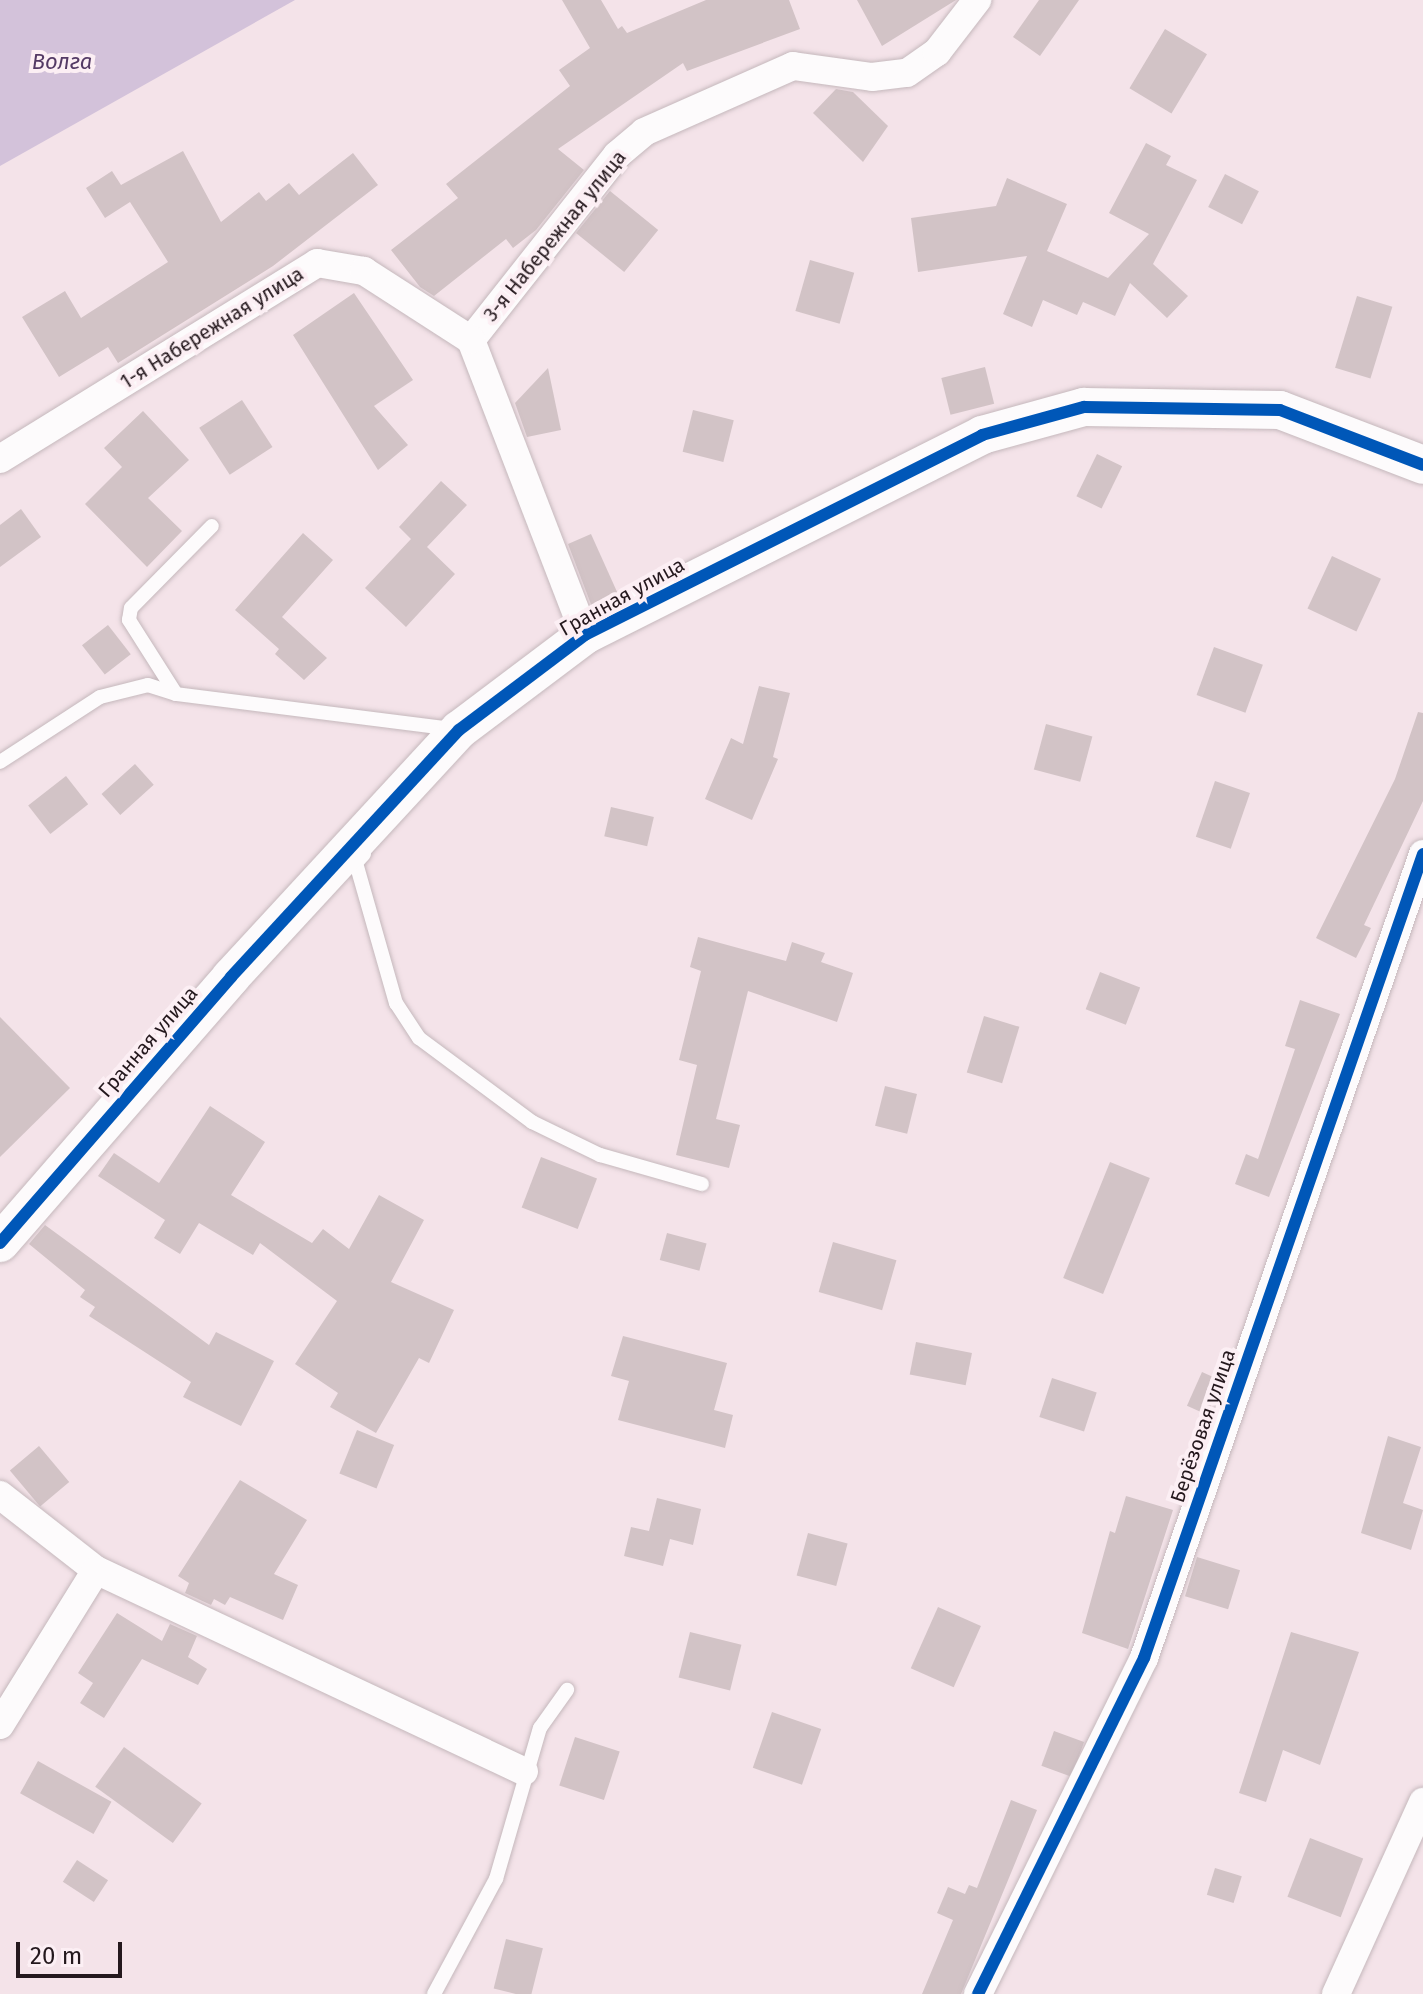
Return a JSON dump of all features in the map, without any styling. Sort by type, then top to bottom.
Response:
[{"type":"street","name":"3-я Набережная улица","points":[[471,340],[617,155],[644,132],[793,66],[872,77],[907,73],[937,52],[977,0]]},
{"type":"street","name":"1-я Набережная улица","points":[[0,459],[317,263],[364,271],[471,340]]},
{"type":"street","points":[[471,340],[585,635]]},
{"type":"street","name":"Гранная улица","points":[[0,1243],[231,977],[459,730],[585,635],[982,435],[1084,407],[1280,410],[1423,465]]},
{"type":"street","name":"Берёзовая улица","points":[[978,1994],[1144,1658],[1423,854]]},
{"type":"street","points":[[0,1495],[96,1570],[524,1771]]},
{"type":"street","points":[[0,1725],[96,1570]]},
{"type":"street","points":[[1336,1994],[1423,1802]]},
{"type":"lane","points":[[176,694],[129,620],[131,608],[212,526]]},
{"type":"lane","points":[[0,762],[123,687],[148,685],[176,694],[459,730]]},
{"type":"lane","points":[[459,730],[356,863],[396,1003],[419,1038],[532,1122],[600,1155],[702,1184]]},
{"type":"lane","points":[[434,1994],[496,1879],[524,1771],[540,1728],[567,1690]]},
{"type":"water","name":"Волга","points":[[0,0],[295,0],[0,166]]},
{"type":"building","points":[[562,0],[601,0],[618,29],[622,26],[627,33],[706,0],[789,0],[800,29],[687,71],[683,63],[558,149],[584,170],[536,230],[513,248],[506,239],[434,296],[420,287],[391,250],[458,198],[446,184],[570,86],[559,70],[590,48]]},
{"type":"building","points":[[857,0],[956,0],[882,46]]},
{"type":"building","points":[[1039,0],[1079,0],[1040,56],[1013,37]]},
{"type":"building","points":[[1165,29],[1207,54],[1171,113],[1129,88]]},
{"type":"building","points":[[836,89],[853,92],[888,126],[863,162],[813,113]]},
{"type":"building","points":[[1146,143],[1171,156],[1166,165],[1197,180],[1153,264],[1188,296],[1167,318],[1130,283],[1115,316],[1083,302],[1077,315],[1043,300],[1032,327],[1003,314],[1027,256],[918,272],[911,218],[996,206],[1007,178],[1067,204],[1047,251],[1108,278],[1149,234],[1109,213]]},
{"type":"building","points":[[183,151],[221,222],[259,192],[266,201],[289,183],[299,195],[353,153],[378,185],[273,266],[118,363],[108,347],[59,377],[22,317],[65,291],[81,318],[168,262],[130,202],[105,218],[86,188],[112,171],[121,185]]},
{"type":"building","points":[[1225,174],[1259,191],[1242,224],[1208,207]]},
{"type":"building","points":[[610,191],[658,230],[624,272],[576,233]]},
{"type":"building","points":[[810,260],[854,273],[840,324],[795,311]]},
{"type":"building","points":[[354,293],[413,380],[374,406],[408,445],[378,470],[293,335]]},
{"type":"building","points":[[1357,296],[1392,307],[1370,379],[1335,368]]},
{"type":"building","points":[[985,367],[994,404],[951,415],[941,378]]},
{"type":"building","points":[[548,368],[561,430],[527,437],[515,403]]},
{"type":"building","points":[[242,400],[272,447],[230,475],[199,428]]},
{"type":"building","points":[[693,410],[734,420],[723,462],[683,452]]},
{"type":"building","points":[[143,411],[189,460],[148,498],[182,531],[147,567],[85,504],[122,467],[104,448]]},
{"type":"building","points":[[1097,454],[1122,466],[1102,509],[1076,496]]},
{"type":"building","points":[[441,481],[467,505],[427,547],[455,574],[406,627],[365,588],[411,539],[399,527]]},
{"type":"building","points":[[21,509],[41,537],[0,567],[0,525]]},
{"type":"building","points":[[303,533],[333,560],[282,617],[327,658],[304,680],[275,654],[279,649],[235,610]]},
{"type":"building","points":[[591,534],[618,594],[592,607],[568,544]]},
{"type":"building","points":[[1332,556],[1381,579],[1356,631],[1307,609]]},
{"type":"building","points":[[108,625],[131,654],[105,674],[82,645]]},
{"type":"building","points":[[1214,647],[1263,665],[1245,713],[1197,695]]},
{"type":"building","points":[[759,686],[790,693],[773,757],[778,759],[752,820],[705,799],[731,738],[743,744]]},
{"type":"building","points":[[1418,712],[1423,713],[1423,801],[1364,925],[1371,928],[1356,958],[1316,938],[1395,779]]},
{"type":"building","points":[[1046,724],[1092,736],[1080,782],[1034,769]]},
{"type":"building","points":[[135,764],[154,785],[120,815],[102,794]]},
{"type":"building","points":[[66,776],[88,804],[50,834],[28,806]]},
{"type":"building","points":[[1215,781],[1250,793],[1231,849],[1196,837]]},
{"type":"building","points":[[611,807],[654,817],[647,846],[604,836]]},
{"type":"building","points":[[698,937],[786,961],[792,942],[825,953],[821,962],[853,973],[837,1022],[748,991],[716,1119],[740,1125],[729,1168],[676,1155],[697,1065],[679,1060],[701,971],[690,967]]},
{"type":"building","points":[[1100,972],[1140,987],[1126,1025],[1086,1009]]},
{"type":"building","points":[[1300,1000],[1340,1014],[1269,1197],[1235,1184],[1246,1154],[1258,1159],[1295,1049],[1285,1046]]},
{"type":"building","points":[[984,1016],[1019,1027],[1002,1083],[967,1072]]},
{"type":"building","points":[[0,1017],[70,1088],[0,1157]]},
{"type":"building","points":[[885,1086],[917,1094],[907,1134],[875,1126]]},
{"type":"building","points":[[210,1106],[265,1142],[231,1195],[312,1243],[323,1229],[349,1249],[379,1195],[424,1220],[391,1282],[454,1310],[429,1363],[419,1358],[376,1433],[330,1407],[338,1393],[295,1364],[337,1301],[260,1243],[253,1255],[199,1223],[180,1254],[154,1238],[165,1220],[98,1176],[114,1153],[159,1183]]},
{"type":"building","points":[[541,1157],[597,1179],[578,1229],[522,1207]]},
{"type":"building","points":[[1110,1162],[1150,1178],[1103,1294],[1063,1278]]},
{"type":"building","points":[[45,1225],[209,1345],[216,1332],[274,1361],[241,1426],[183,1397],[191,1382],[89,1316],[95,1307],[80,1297],[85,1290],[29,1244]]},
{"type":"building","points":[[667,1233],[707,1244],[699,1271],[660,1260]]},
{"type":"building","points":[[833,1242],[896,1260],[882,1310],[819,1292]]},
{"type":"building","points":[[623,1336],[727,1363],[714,1410],[733,1415],[725,1448],[618,1420],[629,1381],[611,1376]]},
{"type":"building","points":[[916,1342],[972,1353],[966,1385],[910,1374]]},
{"type":"building","points":[[1202,1372],[1222,1381],[1207,1415],[1187,1406]]},
{"type":"building","points":[[1052,1378],[1097,1393],[1084,1432],[1039,1417]]},
{"type":"building","points":[[357,1430],[394,1445],[376,1489],[339,1474]]},
{"type":"building","points":[[1388,1436],[1421,1447],[1403,1503],[1423,1510],[1411,1550],[1361,1533]]},
{"type":"building","points":[[39,1446],[69,1482],[40,1506],[10,1470]]},
{"type":"building","points":[[240,1480],[307,1520],[274,1574],[298,1585],[283,1620],[230,1597],[225,1605],[214,1599],[211,1605],[185,1593],[189,1583],[178,1576]]},
{"type":"building","points":[[1126,1496],[1173,1510],[1128,1649],[1082,1633],[1110,1531],[1115,1533]]},
{"type":"building","points":[[657,1498],[701,1509],[693,1545],[670,1539],[663,1566],[624,1556],[631,1527],[649,1531]]},
{"type":"building","points":[[808,1533],[848,1544],[836,1586],[797,1576]]},
{"type":"building","points":[[1197,1557],[1240,1570],[1228,1609],[1185,1596]]},
{"type":"building","points":[[938,1607],[981,1626],[954,1687],[911,1668]]},
{"type":"building","points":[[117,1613],[162,1641],[170,1624],[197,1636],[188,1657],[207,1669],[198,1685],[142,1659],[104,1718],[80,1703],[93,1683],[78,1673]]},
{"type":"building","points":[[690,1632],[741,1645],[730,1690],[679,1678]]},
{"type":"building","points":[[1291,1632],[1359,1652],[1320,1765],[1283,1750],[1266,1802],[1239,1793]]},
{"type":"building","points":[[772,1712],[821,1729],[802,1785],[753,1768]]},
{"type":"building","points":[[1054,1731],[1084,1742],[1071,1777],[1041,1766]]},
{"type":"building","points":[[575,1737],[620,1752],[604,1800],[559,1786]]},
{"type":"building","points":[[124,1747],[202,1803],[173,1843],[95,1787]]},
{"type":"building","points":[[38,1761],[111,1802],[94,1834],[20,1793]]},
{"type":"building","points":[[1011,1800],[1037,1810],[961,1994],[922,1994],[953,1920],[937,1913],[948,1887],[965,1894],[969,1885],[977,1888]]},
{"type":"building","points":[[1310,1838],[1363,1858],[1341,1917],[1287,1897]]},
{"type":"building","points":[[77,1860],[108,1880],[94,1902],[63,1882]]},
{"type":"building","points":[[1215,1868],[1242,1876],[1234,1903],[1207,1895]]},
{"type":"building","points":[[506,1939],[543,1948],[531,1994],[494,1988]]},
{"type":"cycle path","points":[[0,1243],[231,977],[459,730],[585,635],[982,435],[1084,407],[1280,410],[1423,465]]},
{"type":"cycle path","points":[[978,1994],[1144,1658],[1423,854]]}]
